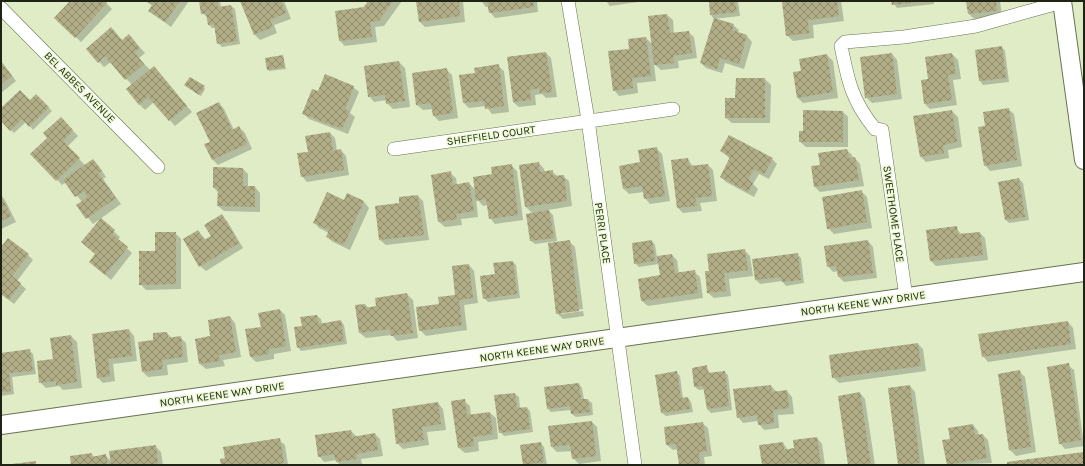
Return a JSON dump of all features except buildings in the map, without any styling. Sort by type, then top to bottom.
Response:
[{"type":"street","name":"PERRI PLACE","points":[[568,1],[588,120],[635,465]]},
{"type":"street","name":"SWEETHOME PLACE","points":[[906,297],[882,130],[875,129],[858,106],[851,90],[841,46],[845,42],[904,37],[976,26],[1062,2]]},
{"type":"street","points":[[1062,2],[1084,160]]},
{"type":"street","name":"BEL ABBES AVENUE","points":[[1,8],[158,167]]},
{"type":"street","name":"SHEFFIELD COURT","points":[[394,149],[673,109]]},
{"type":"street","name":"NORTH KEENE WAY DRIVE","points":[[1,425],[1084,272]]}]
